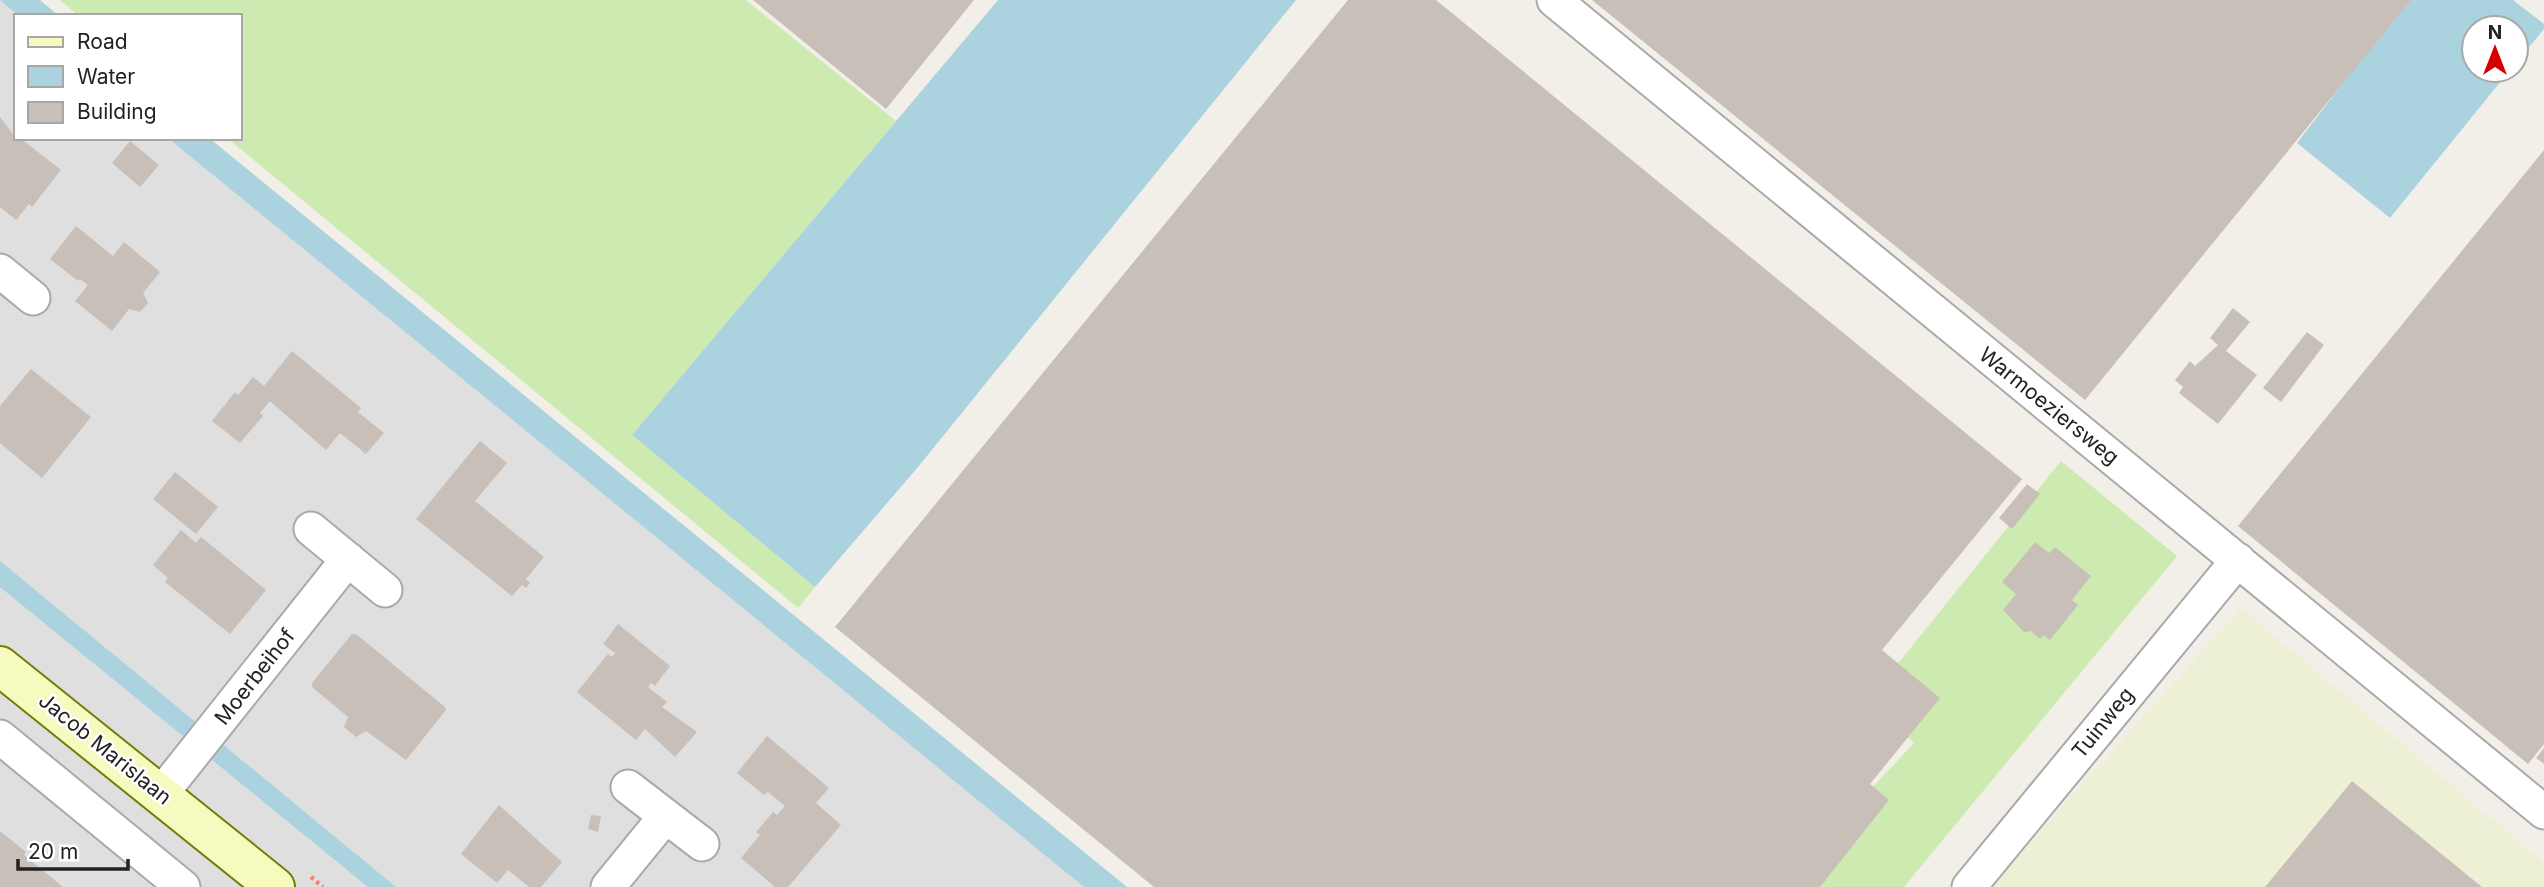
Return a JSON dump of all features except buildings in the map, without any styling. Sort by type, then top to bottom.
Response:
[{"type":"main road","name":"Jacob Marislaan","points":[[0,666],[169,783],[275,887]]},
{"type":"street","name":"Warmoeziersweg","points":[[1554,0],[2544,812]]},
{"type":"street","points":[[0,271],[33,298]]},
{"type":"street","points":[[311,529],[385,590]]},
{"type":"street","name":"Moerbeihof","points":[[169,783],[348,559]]},
{"type":"street","name":"Tuinweg","points":[[1969,887],[2238,559]]},
{"type":"street","points":[[0,737],[183,887]]},
{"type":"street","points":[[628,788],[702,844]]},
{"type":"street","points":[[608,887],[665,817]]},
{"type":"shaded area","points":[[0,0],[35,14],[14,14],[14,140],[192,140],[1109,887],[0,887]]},
{"type":"green space","points":[[60,0],[746,0],[896,121],[632,435],[815,587],[798,608],[229,140],[242,140],[242,14],[77,14]]},
{"type":"green space","points":[[2061,461],[2177,556],[1904,887],[1712,887],[1870,790],[1914,743],[1867,702]]},
{"type":"green space","points":[[2241,608],[2544,863],[2544,887],[1990,887]]},
{"type":"water","points":[[0,0],[40,0],[57,14],[17,14]]},
{"type":"water","points":[[998,0],[1296,0],[918,467],[815,587],[632,435]]},
{"type":"water","points":[[2407,0],[2513,0],[2544,24],[2544,29],[2530,46],[2530,14],[2460,14],[2460,84],[2499,84],[2390,218],[2297,143]]},
{"type":"water","points":[[170,140],[211,140],[1127,887],[1084,887]]},
{"type":"water","points":[[0,561],[396,887],[368,887],[0,587]]}]
